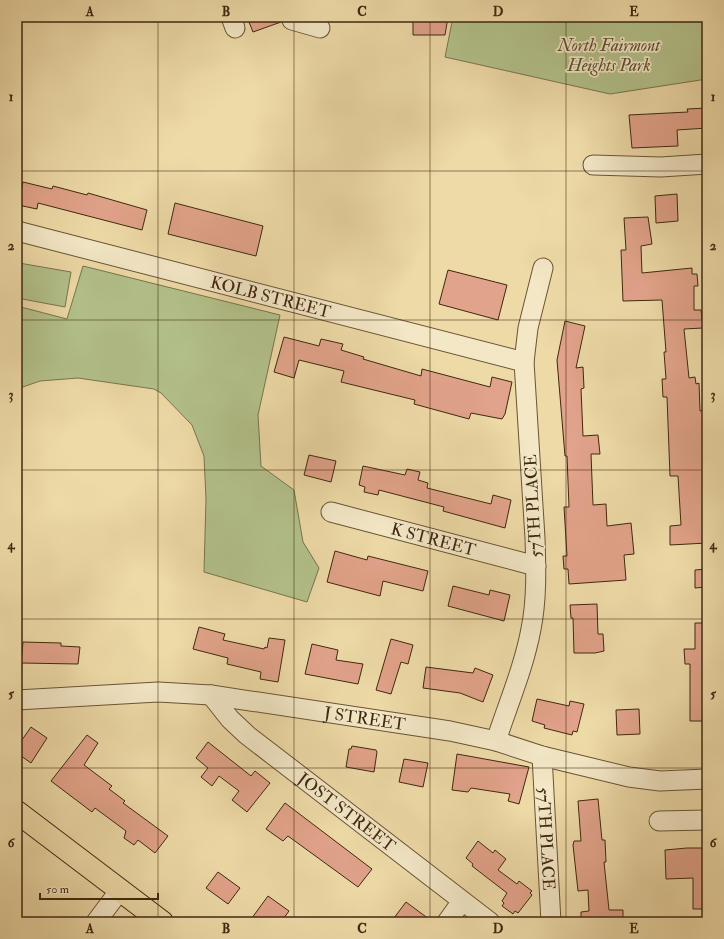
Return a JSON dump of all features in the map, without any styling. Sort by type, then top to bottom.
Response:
[{"type":"main road","points":[[17,812],[162,922]]},
{"type":"street","points":[[291,17],[292,20],[320,28]]},
{"type":"street","points":[[593,166],[661,167],[707,164]]},
{"type":"street","name":"KOLB STREET","points":[[17,231],[524,362]]},
{"type":"street","name":"57TH PLACE","points":[[496,741],[531,630],[536,566],[524,362],[528,328],[543,268]]},
{"type":"street","name":"K STREET","points":[[331,512],[536,566]]},
{"type":"street","name":"J STREET","points":[[17,700],[158,692],[211,695],[450,731],[496,741],[542,756],[629,777],[660,780],[707,779]]},
{"type":"street","name":"JOST STREET","points":[[211,695],[230,719],[247,735],[462,902],[490,922]]},
{"type":"street","name":"57TH PLACE","points":[[542,756],[551,922]]},
{"type":"street","points":[[659,821],[707,820]]},
{"type":"street","points":[[96,922],[120,890]]},
{"type":"street","points":[[448,922],[462,902]]},
{"type":"green space","name":"North Fairmont Heights Park","points":[[453,17],[707,17],[707,79],[610,94],[445,57]]},
{"type":"green space","points":[[19,263],[71,272],[65,307],[17,298]]},
{"type":"green space","points":[[83,266],[280,315],[258,415],[261,466],[294,490],[303,542],[319,568],[307,602],[204,572],[206,499],[204,456],[192,425],[161,393],[154,389],[78,378],[40,381],[17,389],[17,306],[67,319]]},
{"type":"building","points":[[247,17],[280,17],[281,22],[253,32]]},
{"type":"building","points":[[417,17],[448,17],[445,35],[413,35],[413,19],[417,19]]},
{"type":"building","points":[[707,108],[707,128],[677,130],[678,146],[632,148],[629,115],[688,112],[687,109]]},
{"type":"building","points":[[23,182],[52,189],[53,186],[87,195],[88,193],[147,210],[142,230],[38,203],[37,209],[18,205]]},
{"type":"building","points":[[677,194],[678,221],[656,223],[655,196]]},
{"type":"building","points":[[175,203],[263,226],[256,256],[168,234]]},
{"type":"building","points":[[648,217],[652,244],[641,246],[642,273],[692,268],[692,274],[697,274],[698,286],[694,286],[694,310],[701,310],[703,328],[684,329],[689,378],[695,377],[696,384],[699,383],[700,411],[705,410],[705,413],[707,413],[707,543],[670,545],[670,526],[681,525],[678,476],[670,476],[667,397],[663,397],[662,379],[666,379],[664,352],[666,352],[662,300],[623,301],[621,250],[626,250],[624,218]]},
{"type":"building","points":[[448,270],[507,285],[498,320],[439,304]]},
{"type":"building","points":[[565,321],[585,326],[576,368],[583,367],[584,388],[581,389],[583,436],[598,435],[600,454],[591,454],[593,505],[606,504],[607,526],[631,523],[634,554],[624,555],[626,580],[569,584],[568,569],[564,569],[563,556],[567,556],[564,507],[569,507],[567,456],[565,456],[557,360]]},
{"type":"building","points":[[284,337],[319,346],[321,339],[343,344],[341,350],[364,357],[363,359],[421,376],[422,369],[490,387],[492,377],[512,382],[505,414],[502,419],[471,413],[469,419],[414,404],[415,400],[341,382],[344,371],[299,360],[294,378],[274,372]]},
{"type":"building","points":[[309,455],[336,461],[331,482],[304,475]]},
{"type":"building","points":[[363,466],[405,475],[407,469],[420,472],[418,480],[428,483],[427,488],[491,504],[493,495],[511,500],[505,528],[443,511],[444,507],[379,490],[378,495],[364,492],[365,487],[359,485]]},
{"type":"building","points":[[335,551],[367,560],[368,556],[428,571],[423,591],[383,581],[380,596],[327,582]]},
{"type":"building","points":[[707,569],[707,587],[695,588],[695,570]]},
{"type":"building","points":[[453,586],[489,595],[490,590],[510,595],[504,621],[448,606]]},
{"type":"building","points":[[597,604],[598,634],[603,634],[604,651],[595,653],[574,653],[573,618],[571,618],[570,605]]},
{"type":"building","points":[[695,623],[707,623],[707,721],[690,721],[690,664],[685,664],[684,649],[695,649]]},
{"type":"building","points":[[199,627],[225,634],[223,640],[264,649],[265,647],[267,648],[269,638],[285,640],[278,682],[260,679],[261,672],[227,664],[228,658],[193,649]]},
{"type":"building","points":[[391,639],[413,645],[408,664],[401,662],[391,694],[376,690]]},
{"type":"building","points":[[23,642],[61,643],[61,646],[80,647],[78,664],[21,663]]},
{"type":"building","points":[[312,644],[338,650],[336,660],[363,664],[358,684],[305,674]]},
{"type":"building","points":[[426,667],[473,673],[475,668],[493,675],[483,702],[460,693],[423,688]]},
{"type":"building","points":[[537,699],[569,706],[570,701],[584,704],[577,732],[573,731],[572,735],[544,728],[545,725],[532,721]]},
{"type":"building","points":[[639,709],[640,734],[617,735],[616,710]]},
{"type":"building","points":[[31,727],[47,738],[31,763],[17,753],[17,747]]},
{"type":"building","points":[[87,735],[98,743],[84,765],[112,786],[109,789],[125,801],[123,803],[168,836],[155,853],[138,840],[134,845],[124,838],[126,831],[95,808],[92,812],[51,781]]},
{"type":"building","points":[[208,742],[251,776],[255,771],[270,783],[247,812],[232,800],[239,791],[219,776],[212,786],[201,777],[208,768],[196,758]]},
{"type":"building","points":[[352,746],[376,750],[374,772],[346,767],[349,749],[351,749]]},
{"type":"building","points":[[457,754],[529,767],[519,804],[508,801],[510,794],[471,788],[468,792],[452,790]]},
{"type":"building","points":[[404,759],[428,763],[423,787],[399,782]]},
{"type":"building","points":[[598,799],[602,840],[605,840],[606,862],[604,862],[609,910],[623,910],[623,922],[581,922],[581,912],[589,911],[588,890],[578,891],[573,845],[574,841],[581,841],[578,801]]},
{"type":"building","points":[[285,803],[372,869],[358,887],[288,836],[283,841],[266,829]]},
{"type":"building","points":[[478,841],[493,853],[495,850],[506,859],[498,870],[517,884],[519,881],[532,891],[530,893],[532,895],[518,913],[515,911],[513,914],[502,906],[504,903],[502,901],[507,893],[472,866],[473,864],[466,858]]},
{"type":"building","points":[[707,848],[707,909],[693,909],[693,878],[666,879],[665,850]]},
{"type":"building","points":[[218,872],[240,888],[228,904],[206,888]]},
{"type":"building","points":[[268,896],[289,911],[281,922],[249,922]]},
{"type":"building","points":[[406,902],[433,922],[391,922]]}]
